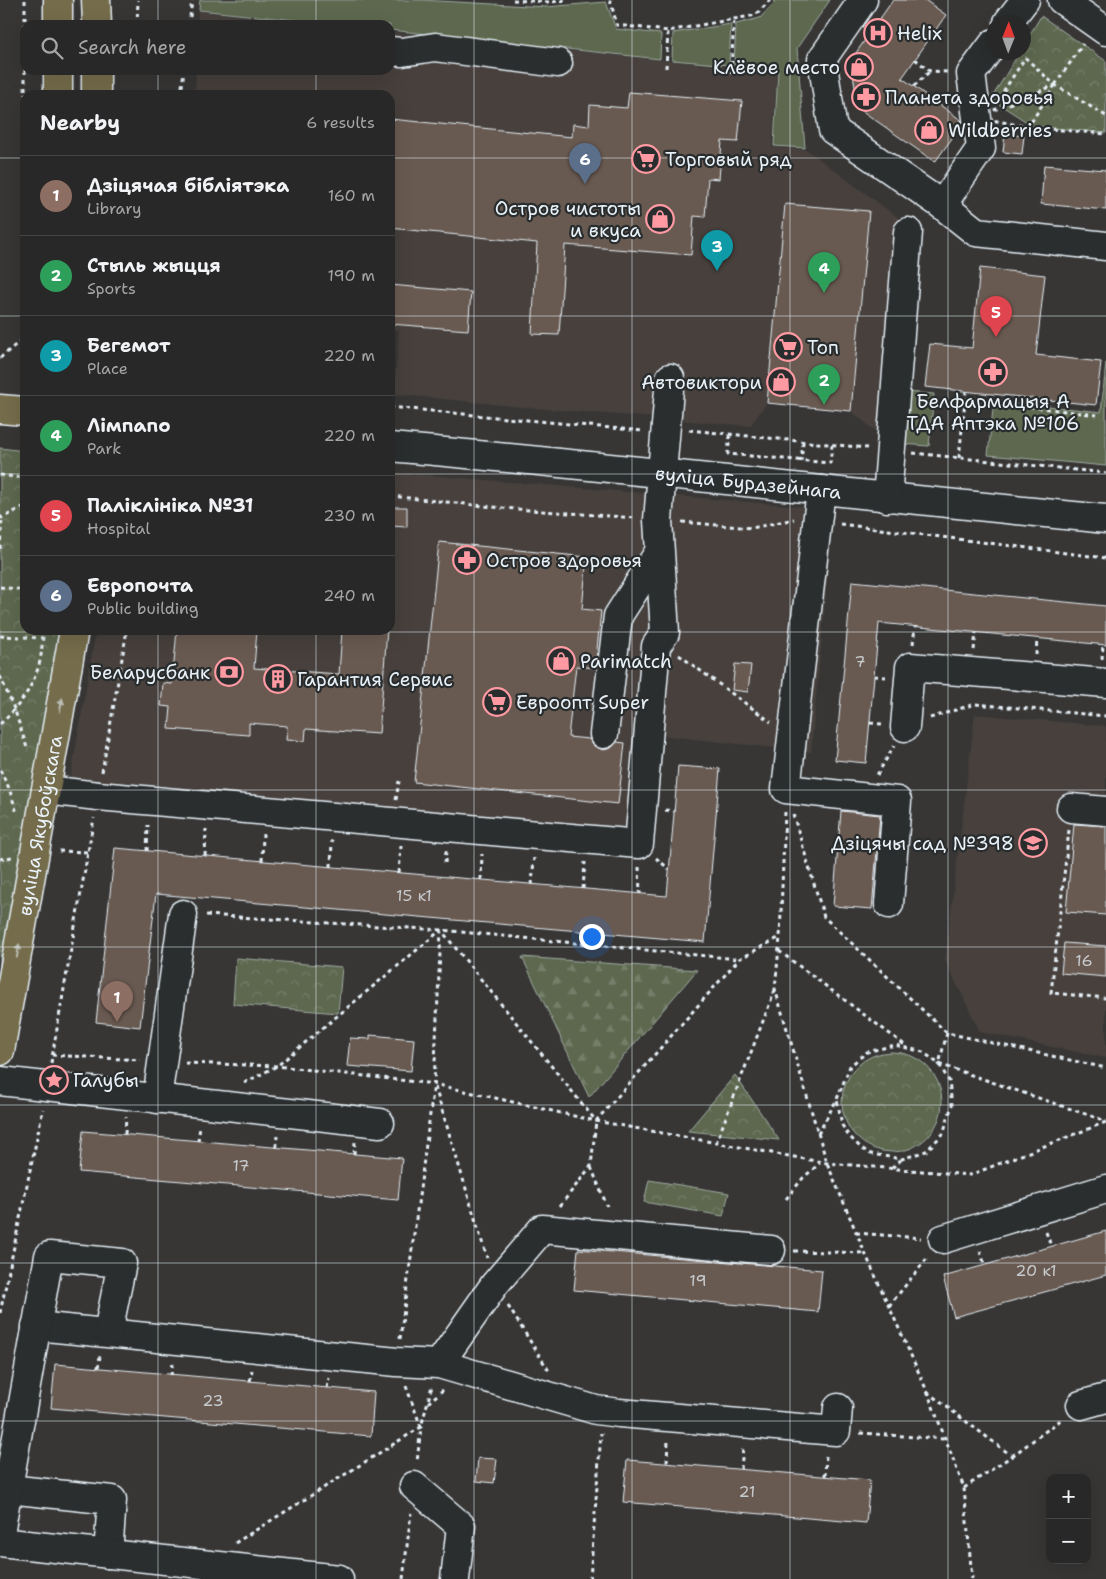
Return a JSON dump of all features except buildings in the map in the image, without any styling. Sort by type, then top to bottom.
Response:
[{"type":"main road","points":[[58,0],[58,20]]},
{"type":"main road","points":[[96,0],[97,20]]},
{"type":"main road","points":[[58,75],[58,90]]},
{"type":"main road","points":[[96,75],[96,90]]},
{"type":"main road","points":[[0,409],[20,411]]},
{"type":"main road","name":"вуліца Якубоўскага","points":[[0,1051],[73,635]]},
{"type":"street","points":[[863,0],[822,59],[833,130],[942,205],[976,232],[1106,246]]},
{"type":"street","points":[[1013,15],[1025,0]]},
{"type":"street","points":[[1062,0],[1102,25]]},
{"type":"street","points":[[395,51],[435,47],[558,63]]},
{"type":"street","points":[[942,205],[981,148],[984,114],[972,74],[986,54]]},
{"type":"street","points":[[887,498],[908,232]]},
{"type":"street","points":[[46,790],[639,844],[656,646],[665,633],[658,520],[670,378]]},
{"type":"street","name":"вуліца Бурдзейнага","points":[[395,447],[507,457],[887,498],[1106,519]]},
{"type":"street","points":[[821,490],[806,520],[786,789],[897,801],[889,904]]},
{"type":"street","points":[[604,734],[618,616],[659,552]]},
{"type":"street","points":[[905,727],[910,667],[1106,683]]},
{"type":"street","points":[[1071,808],[1106,811]]},
{"type":"street","points":[[157,1099],[183,914]]},
{"type":"street","points":[[0,1081],[380,1124]]},
{"type":"street","points":[[943,1239],[1106,1190]]},
{"type":"street","points":[[439,1364],[495,1284],[542,1229],[771,1250]]},
{"type":"street","points":[[0,1533],[49,1256],[122,1262],[108,1332]]},
{"type":"street","points":[[36,1326],[398,1362],[439,1364],[596,1410],[619,1413],[837,1420]]},
{"type":"street","points":[[414,1486],[460,1526],[455,1579]]},
{"type":"street","points":[[8,1489],[112,1500],[108,1554]]},
{"type":"street","points":[[0,1542],[340,1579]]},
{"type":"path","points":[[25,0],[25,20]]},
{"type":"path","points":[[137,20],[138,0]]},
{"type":"path","points":[[190,20],[192,0]]},
{"type":"path","points":[[513,0],[551,2],[567,0]]},
{"type":"path","points":[[610,0],[617,25],[668,31],[756,15],[770,0]]},
{"type":"path","points":[[731,73],[734,20]]},
{"type":"path","points":[[1028,127],[1056,85],[1102,25]]},
{"type":"path","points":[[666,68],[668,31]]},
{"type":"path","points":[[915,59],[930,71],[972,74]]},
{"type":"path","points":[[984,114],[1024,60]]},
{"type":"path","points":[[1027,60],[1056,85],[1106,116]]},
{"type":"path","points":[[914,86],[930,71]]},
{"type":"path","points":[[25,75],[25,90]]},
{"type":"path","points":[[182,90],[183,75]]},
{"type":"path","points":[[984,114],[1056,85]]},
{"type":"path","points":[[984,114],[1028,127],[1106,134]]},
{"type":"path","points":[[0,358],[20,341]]},
{"type":"path","points":[[958,458],[966,391]]},
{"type":"path","points":[[966,399],[1098,415]]},
{"type":"path","points":[[395,407],[646,432],[676,429],[1106,473]]},
{"type":"path","points":[[730,435],[728,454],[830,463],[832,445]]},
{"type":"path","points":[[801,468],[803,442]]},
{"type":"path","points":[[0,475],[20,477]]},
{"type":"path","points":[[395,497],[503,508],[752,528],[806,520],[1106,558]]},
{"type":"path","points":[[0,549],[1,517],[20,508]]},
{"type":"path","points":[[0,587],[20,589]]},
{"type":"path","points":[[0,724],[15,711],[29,688],[39,665],[43,635]]},
{"type":"path","points":[[0,1313],[48,1086],[126,635]]},
{"type":"path","points":[[0,636],[42,638]]},
{"type":"path","points":[[0,676],[15,711],[28,754]]},
{"type":"path","points":[[864,797],[905,727],[975,704],[1106,716]]},
{"type":"path","points":[[0,770],[10,788],[18,820]]},
{"type":"path","points":[[716,1143],[775,988],[780,937],[786,789]]},
{"type":"path","points":[[786,789],[824,916],[947,1033],[1106,1068]]},
{"type":"path","points":[[1071,808],[1051,993],[1106,998]]},
{"type":"path","points":[[183,914],[441,930],[739,959]]},
{"type":"path","points":[[236,1087],[277,1066],[441,930]]},
{"type":"path","points":[[421,1427],[398,1362],[434,1084],[441,930]]},
{"type":"path","points":[[441,930],[596,1121]]},
{"type":"path","points":[[607,1206],[591,1166],[596,1121],[739,959],[780,937]]},
{"type":"path","points":[[778,950],[907,1048]]},
{"type":"path","points":[[775,988],[827,1163],[856,1233],[927,1391],[964,1488],[972,1579]]},
{"type":"path","points":[[892,1168],[902,1159],[926,1150],[943,1134],[952,1105],[949,1081],[939,1064],[947,1033]]},
{"type":"path","points":[[818,1134],[837,1099],[850,1066],[867,1052],[895,1044],[923,1052],[939,1064],[1106,1122]]},
{"type":"path","points":[[52,1055],[277,1066],[434,1084],[596,1121],[820,1162],[970,1175],[1106,1122]]},
{"type":"path","points":[[434,1084],[495,1284],[568,1402]]},
{"type":"path","points":[[837,1099],[842,1125],[848,1135],[861,1148],[871,1154],[902,1159]]},
{"type":"path","points":[[786,1199],[803,1178],[820,1162]]},
{"type":"path","points":[[542,1229],[591,1166]]},
{"type":"path","points":[[856,1233],[943,1239]]},
{"type":"path","points":[[889,1306],[943,1239]]},
{"type":"path","points":[[771,1250],[865,1253]]},
{"type":"path","points":[[404,1579],[421,1427],[439,1364]]},
{"type":"path","points":[[927,1391],[1012,1456]]},
{"type":"path","points":[[964,1488],[1093,1402]]},
{"type":"path","points":[[837,1420],[945,1439]]},
{"type":"path","points":[[234,1543],[421,1427]]},
{"type":"path","points":[[590,1579],[601,1428]]},
{"type":"shaded area","points":[[198,11],[281,20],[197,20]]},
{"type":"shaded area","points":[[395,33],[777,72],[772,147],[807,150],[900,219],[881,431],[874,430],[851,411],[767,403],[750,426],[395,394],[399,330],[395,330],[395,90],[195,90],[196,75],[395,75]]},
{"type":"shaded area","points":[[395,472],[834,509],[811,752],[650,734],[638,852],[70,781],[95,635],[395,635]]},
{"type":"shaded area","name":"Дзіцячы сад №398","points":[[975,714],[1106,726],[1106,1058],[980,1032],[945,960]]},
{"type":"green space","points":[[200,0],[421,0],[546,7],[606,2],[616,29],[661,34],[660,59],[395,31],[395,20],[295,20],[199,10]]},
{"type":"green space","points":[[774,0],[830,0],[797,48],[805,148],[774,146],[778,70],[734,66],[736,24],[760,18],[774,3]]},
{"type":"green space","points":[[1041,16],[1106,61],[1106,133],[1033,126],[991,99],[1015,60],[1031,60],[1031,32]]},
{"type":"green space","points":[[731,24],[729,65],[672,60],[673,33]]},
{"type":"green space","points":[[1106,363],[1106,466],[988,455],[994,400],[1101,412]]},
{"type":"green space","points":[[905,392],[934,394],[929,446],[901,444]]},
{"type":"green space","points":[[0,448],[20,450],[20,635],[60,635],[0,1015]]},
{"type":"green space","points":[[522,957],[697,970],[589,1097]]},
{"type":"green space","points":[[236,958],[342,967],[338,1013],[233,1004]]},
{"type":"green space","points":[[892,1052],[911,1056],[928,1066],[938,1083],[942,1102],[938,1121],[928,1138],[911,1148],[892,1152],[873,1148],[856,1138],[846,1121],[842,1102],[846,1083],[856,1066],[873,1056]]},
{"type":"green space","points":[[735,1075],[779,1140],[688,1131]]},
{"type":"green space","points":[[649,1180],[729,1193],[723,1216],[644,1202]]},
{"type":"place","name":"Helix","points":[[878,33]]},
{"type":"place","name":"Клёвое место","points":[[859,67]]},
{"type":"place","name":"Планета здоровья","points":[[866,97]]},
{"type":"place","name":"Wildberries","points":[[929,130]]},
{"type":"place","name":"Торговый ряд","points":[[646,159]]},
{"type":"place","name":"Европочта","points":[[585,184]]},
{"type":"place","name":"Остров чистоты и вкуса","points":[[660,219]]},
{"type":"place","name":"Бегемот","points":[[717,271]]},
{"type":"place","name":"Лімпапо","points":[[824,293]]},
{"type":"place","name":"Паліклініка №31","points":[[996,337]]},
{"type":"place","name":"Топ","points":[[788,347]]},
{"type":"place","name":"Белфармацыя А ТДА Аптэка №106","points":[[993,372]]},
{"type":"place","name":"Автовиктори","points":[[781,382]]},
{"type":"place","name":"Стыль жыцця","points":[[824,405]]},
{"type":"place","name":"Остров здоровья","points":[[467,560]]},
{"type":"place","name":"Parimatch","points":[[561,661]]},
{"type":"place","name":"Беларусбанк","points":[[229,672]]},
{"type":"place","name":"Гарантия Сервис","points":[[278,679]]},
{"type":"place","name":"Евроопт Super","points":[[497,702]]},
{"type":"place","name":"Дзіцячы сад №398","points":[[1033,843]]},
{"type":"place","name":"Дзіцячая бібліятэка","points":[[117,1022]]},
{"type":"place","name":"Галубы","points":[[54,1080]]}]
